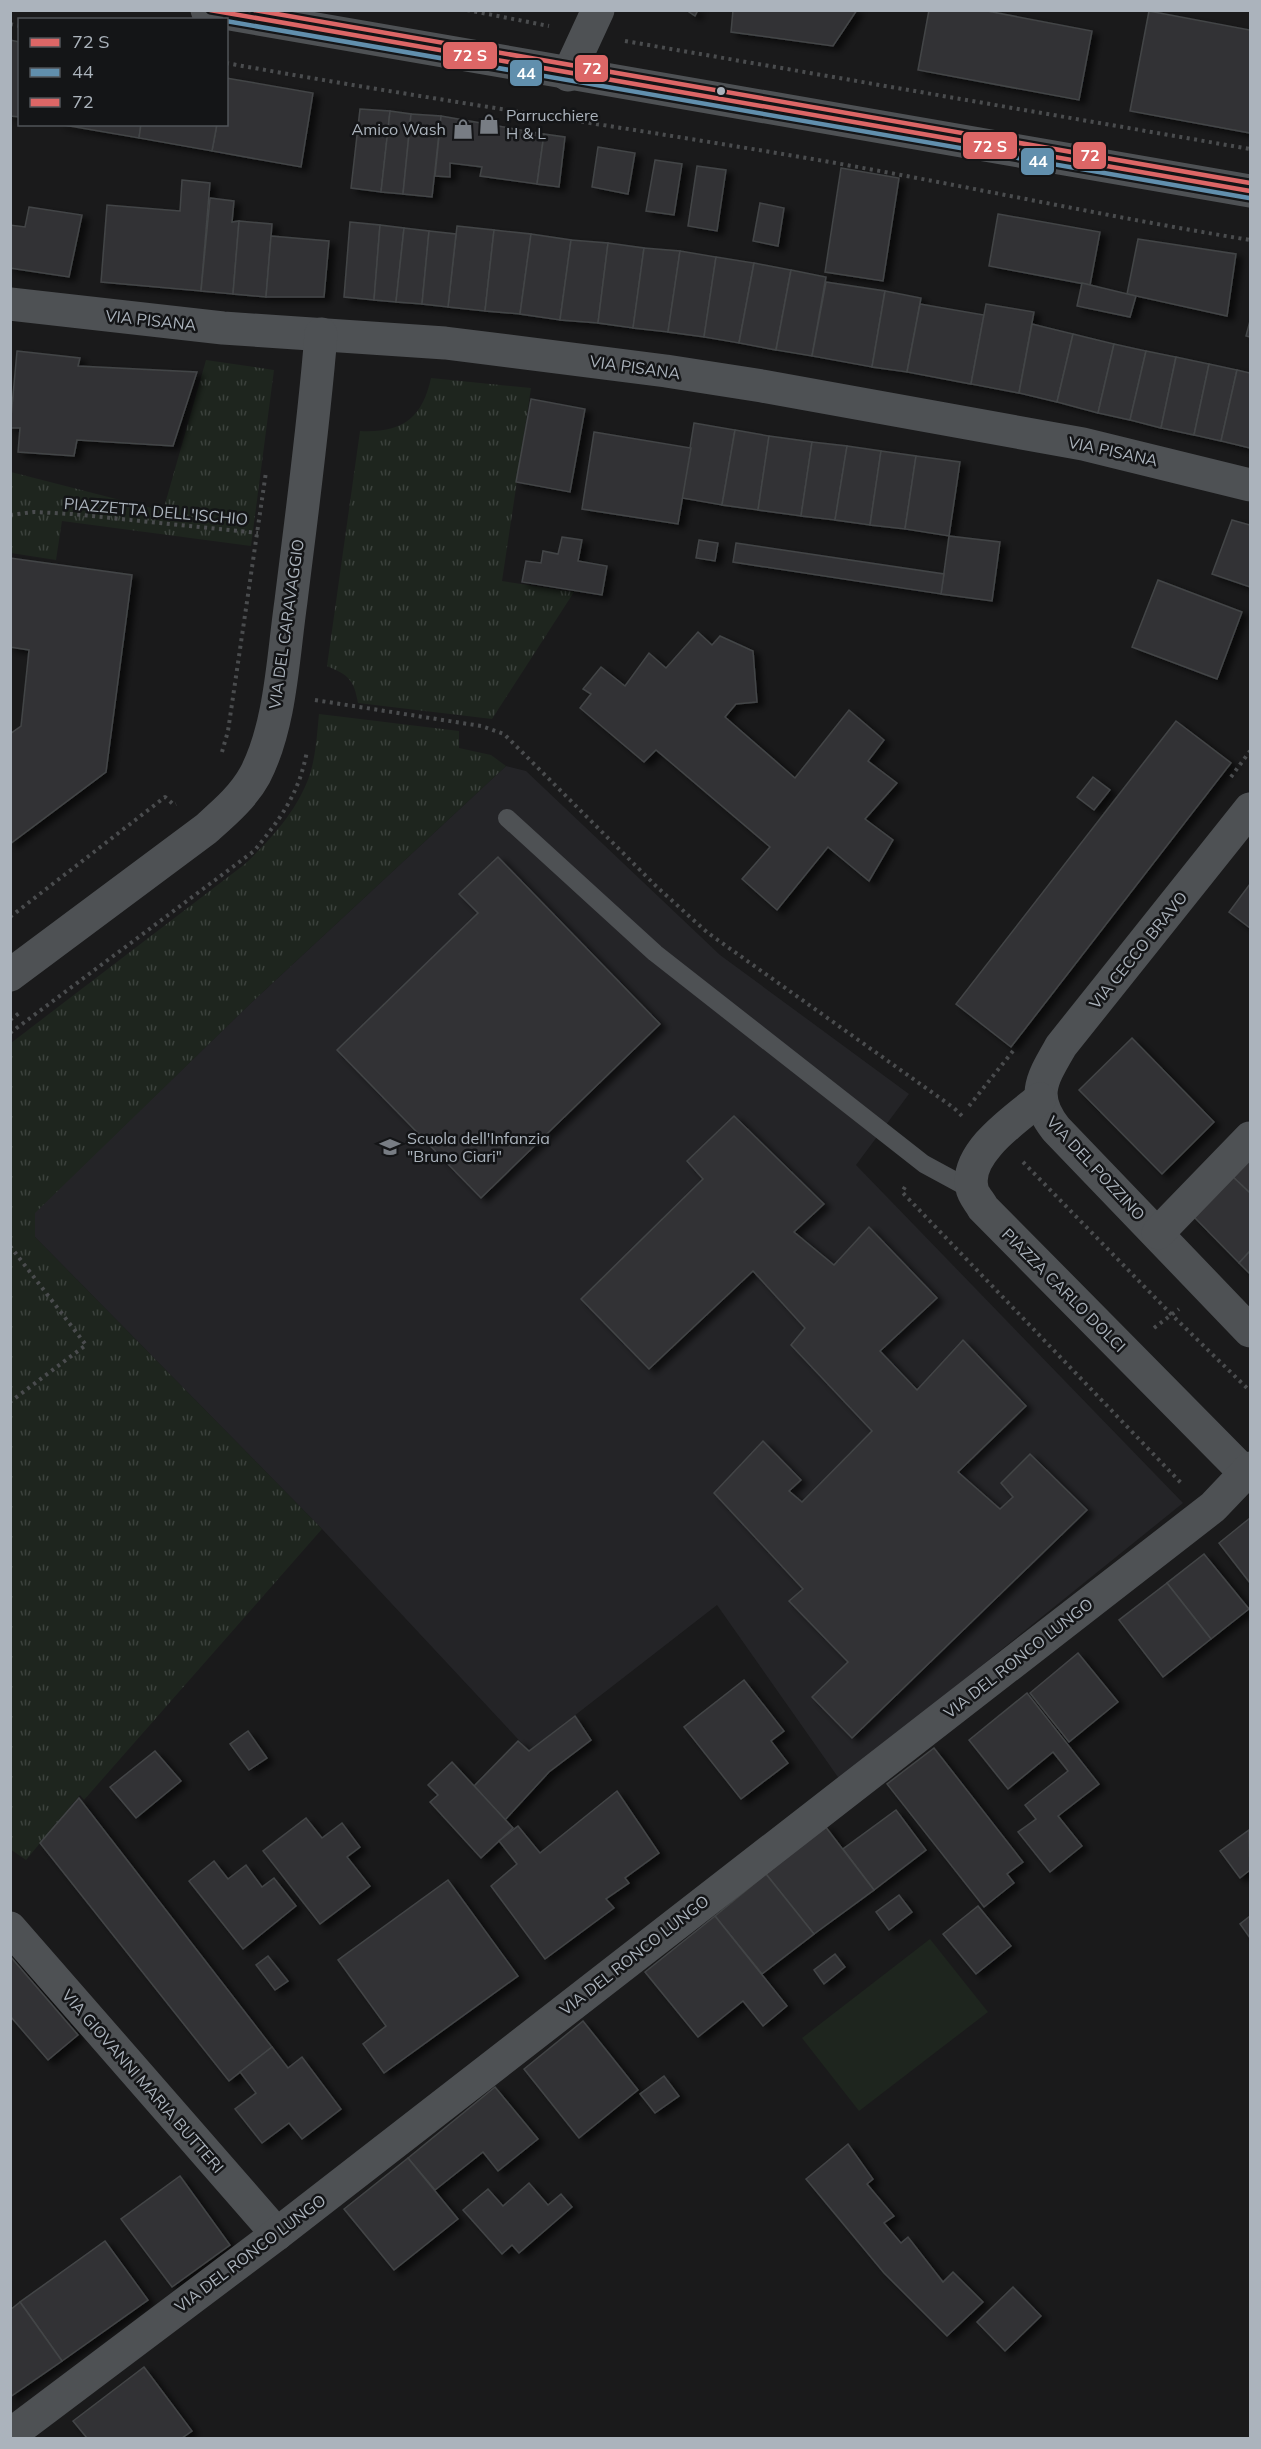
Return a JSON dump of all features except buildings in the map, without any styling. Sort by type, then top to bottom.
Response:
[{"type":"street","points":[[218,11],[300,18],[568,75],[1251,191]]},
{"type":"street","points":[[568,75],[593,22]]},
{"type":"street","name":"VIA PISANA","points":[[10,304],[223,328],[500,349],[762,386],[1083,444],[1251,485]]},
{"type":"street","name":"VIA DEL CARAVAGGIO","points":[[10,975],[185,846],[235,802],[249,784],[263,754],[279,695],[321,334]]},
{"type":"street","name":"VIA CECCO BRAVO","points":[[1040,1099],[1040,1087],[1061,1046],[1251,809]]},
{"type":"street","points":[[972,1190],[972,1168],[993,1138],[1040,1099]]},
{"type":"street","name":"VIA DEL POZZINO","points":[[1040,1099],[1045,1116],[1056,1130],[1251,1331]]},
{"type":"street","name":"VIA DEL POZZINO","points":[[1158,1233],[1251,1138]]},
{"type":"street","name":"PIAZZA CARLO DOLCI","points":[[972,1190],[983,1208],[1248,1471]]},
{"type":"street","name":"VIA DEL RONCO LUNGO","points":[[10,2435],[276,2234],[1208,1511],[1248,1471]]},
{"type":"street","name":"VIA GIOVANNI MARIA BUTTERI","points":[[10,1928],[276,2234]]},
{"type":"lane","points":[[507,818],[656,952],[924,1164],[972,1190]]},
{"type":"path","points":[[467,10],[593,22],[1251,149]]},
{"type":"path","points":[[228,63],[826,161],[1134,221],[1251,240]]},
{"type":"path","points":[[220,758],[228,731],[267,466]]},
{"type":"path","name":"PIAZZETTA DELL'ISCHIO","points":[[10,515],[34,512],[72,514],[299,537]]},
{"type":"path","points":[[315,711],[319,689]]},
{"type":"path","points":[[279,695],[481,726],[504,734],[658,888],[708,933],[954,1108],[962,1116]]},
{"type":"path","points":[[10,1033],[254,851],[282,817],[303,773],[309,742]]},
{"type":"path","points":[[10,917],[165,797],[174,805],[182,799]]},
{"type":"path","points":[[993,1138],[1020,1159],[1171,1314],[1251,1391]]},
{"type":"path","points":[[10,1246],[86,1345],[10,1402]]},
{"type":"path","points":[[1149,1332],[1185,1305]]},
{"type":"shaded area","points":[[506,766],[526,771],[720,955],[909,1094],[856,1165],[1183,1503],[840,1780],[717,1605],[529,1751],[322,1529],[35,1237],[35,1212],[251,1003]]},
{"type":"green space","points":[[206,360],[274,370],[251,546],[62,521],[56,560],[11,553],[11,472],[163,511]]},
{"type":"green space","points":[[431,378],[531,388],[502,581],[574,592],[492,719],[358,703],[349,679],[327,666],[360,431],[388,429],[408,421],[422,404]]},
{"type":"green space","points":[[319,714],[459,731],[459,748],[491,755],[506,766],[251,1003],[35,1213],[35,1237],[322,1529],[84,1800],[80,1795],[26,1860],[10,1849],[11,1043],[245,864],[264,844],[291,812],[305,787],[314,759]]},
{"type":"green space","points":[[930,1939],[988,2012],[859,2111],[802,2038]]},
{"type":"transit line","points":[[210,10],[1250,191]]},
{"type":"transit line","name":"72","points":[[254,10],[1250,183]]},
{"type":"transit line","name":"44","points":[[228,21],[1249,198]]},
{"type":"place","name":"Parrucchiere H & L","points":[[489,124]]},
{"type":"place","name":"Amico Wash","points":[[463,129]]},
{"type":"place","name":"Scuola dell'Infanzia \"Bruno Ciari\"","points":[[390,1147]]}]
